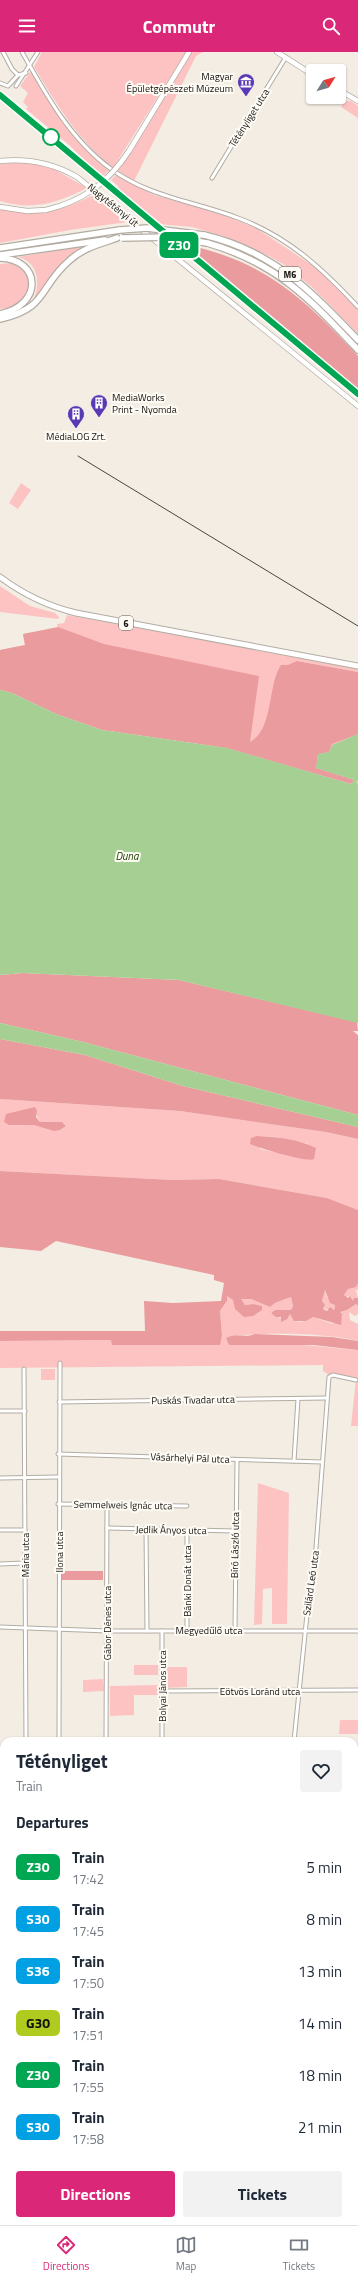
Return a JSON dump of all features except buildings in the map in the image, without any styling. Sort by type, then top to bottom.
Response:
[{"type":"highway","name":"M6","points":[[0,248],[120,230],[147,228],[204,235],[245,248],[279,266],[313,293],[358,340]]},
{"type":"highway","name":"M6","points":[[0,255],[119,238],[171,237],[207,243],[249,259],[284,279],[308,298],[358,350]]},
{"type":"highway","points":[[0,319],[18,314],[33,306],[62,268],[76,255],[90,247],[119,238]]},
{"type":"highway","points":[[0,258],[14,260],[23,266],[29,274],[32,287],[30,296],[23,304],[15,310],[0,314]]},
{"type":"main road","points":[[0,207],[27,211],[46,210],[68,204],[96,189],[116,170],[129,151],[189,52]]},
{"type":"main road","points":[[277,52],[306,70]]},
{"type":"main road","points":[[346,94],[358,101]]},
{"type":"main road","name":"Nagytétényi út","points":[[0,161],[25,160],[41,162],[77,177],[358,406]]},
{"type":"main road","name":"6","points":[[0,578],[19,591],[44,604],[76,613],[358,666]]},
{"type":"street","points":[[3,52],[12,69],[18,75]]},
{"type":"street","points":[[22,52],[76,136],[113,170],[136,185],[162,196],[238,218],[271,232],[318,266],[358,307]]},
{"type":"street","points":[[16,86],[26,73],[38,52]]},
{"type":"street","name":"Tétényliget utca","points":[[212,178],[286,57]]},
{"type":"street","points":[[0,84],[8,86],[18,75],[26,73]]},
{"type":"street","name":"Ilona utca","points":[[59,1737],[58,1454],[60,1363]]},
{"type":"street","name":"Mária utca","points":[[24,1369],[26,1737]]},
{"type":"street","name":"Szilárd Leó utca","points":[[294,1737],[310,1585],[314,1574],[329,1377],[333,1375],[356,1380]]},
{"type":"street","name":"Puskás Tivadar utca","points":[[59,1402],[327,1398]]},
{"type":"street","points":[[294,1461],[298,1399]]},
{"type":"street","points":[[0,1411],[25,1411]]},
{"type":"street","name":"Vásárhelyi Pál utca","points":[[58,1454],[322,1462]]},
{"type":"street","name":"Bíró László utca","points":[[235,1630],[237,1460]]},
{"type":"street","points":[[0,1478],[58,1477]]},
{"type":"street","name":"Semmelweis Ignác utca","points":[[58,1504],[187,1506]]},
{"type":"street","name":"Gábor Dénes utca","points":[[106,1737],[108,1631],[107,1505]]},
{"type":"street","name":"Jedlik Ányos utca","points":[[107,1528],[235,1531]]},
{"type":"street","points":[[0,1530],[24,1530]]},
{"type":"street","points":[[146,1530],[147,1631]]},
{"type":"street","name":"Bánki Donát utca","points":[[187,1630],[188,1531]]},
{"type":"street","points":[[0,1564],[24,1563]]},
{"type":"street","name":"Megyedűlő utca","points":[[0,1627],[108,1631],[358,1631]]},
{"type":"street","name":"Bolyai János utca","points":[[162,1631],[162,1737]]},
{"type":"street","name":"Eötvös Loránd utca","points":[[162,1691],[358,1690]]},
{"type":"shaded area","points":[[42,52],[186,52],[113,168],[89,146],[79,134],[60,108],[34,67]]},
{"type":"shaded area","points":[[192,52],[203,52],[196,56],[134,181],[118,171]]},
{"type":"shaded area","points":[[31,71],[49,100],[75,136],[109,170],[102,177],[68,144],[26,109],[28,107],[23,102],[28,93],[20,86]]},
{"type":"shaded area","points":[[346,101],[351,101],[358,106],[358,118],[341,107],[343,104],[346,104]]},
{"type":"shaded area","points":[[23,162],[52,168],[87,188],[66,198],[45,204],[23,205],[0,201],[0,164]]},
{"type":"shaded area","points":[[116,175],[154,195],[216,212],[256,228],[318,269],[358,310],[358,334],[313,288],[283,264],[265,254],[223,236],[192,227],[158,224],[117,188],[118,186],[111,180]]},
{"type":"shaded area","points":[[94,195],[128,222],[70,230],[0,243],[0,209],[26,213],[38,213],[59,209]]},
{"type":"shaded area","points":[[182,244],[210,251],[236,260],[259,271],[300,299],[358,356],[358,389]]},
{"type":"shaded area","points":[[84,246],[60,265],[41,292],[34,298],[37,285],[36,273],[30,263],[18,257]]},
{"type":"shaded area","points":[[12,263],[23,270],[29,280],[29,291],[26,297],[19,304],[0,309],[0,264]]},
{"type":"shaded area","points":[[21,483],[31,490],[18,509],[9,503]]},
{"type":"shaded area","points":[[0,586],[30,606],[55,613],[59,617],[58,619],[0,612]]},
{"type":"shaded area","points":[[67,615],[358,669],[358,672],[297,661],[358,678],[358,785],[0,690],[0,650],[25,645],[23,634],[58,628],[57,624],[64,623]]},
{"type":"shaded area","points":[[58,627],[104,644],[259,676],[250,742],[258,736],[263,727],[267,717],[274,684],[281,665],[288,665],[297,661],[358,672],[358,734],[332,744],[329,752],[318,754],[316,768],[354,780],[351,784],[227,748],[102,730],[56,714],[12,693],[0,690],[0,650],[25,645],[23,634]]},
{"type":"shaded area","points":[[23,973],[179,980],[357,1022],[358,1031],[353,1031],[358,1035],[358,1115],[83,1042],[0,1023],[0,975]]},
{"type":"shaded area","points":[[0,1039],[85,1055],[183,1086],[358,1127],[358,1139],[326,1132],[180,1111],[0,1099]]},
{"type":"shaded area","points":[[0,1099],[180,1111],[326,1132],[358,1139],[358,1210],[327,1198],[219,1179],[172,1180],[0,1171]],"holes":[[[36,1114],[40,1122],[62,1122],[66,1126],[60,1130],[56,1130],[35,1125],[12,1125],[4,1121]],[[257,1136],[276,1137],[309,1144],[288,1155],[260,1149]]]},
{"type":"shaded area","points":[[35,1107],[37,1111],[36,1117],[40,1122],[62,1122],[66,1126],[60,1130],[54,1131],[34,1125],[9,1125],[4,1122],[6,1114]]},
{"type":"shaded area","points":[[257,1136],[302,1142],[316,1148],[314,1159],[310,1160],[293,1157],[272,1152],[250,1144],[251,1138]]},
{"type":"shaded area","points":[[0,1171],[172,1180],[219,1179],[327,1198],[358,1210],[358,1283],[356,1287],[348,1289],[344,1295],[348,1298],[350,1296],[353,1301],[354,1298],[358,1298],[358,1306],[356,1304],[347,1310],[340,1312],[342,1314],[341,1325],[313,1317],[306,1321],[294,1321],[290,1314],[287,1319],[281,1322],[281,1317],[276,1317],[271,1313],[275,1310],[291,1310],[293,1306],[291,1297],[275,1303],[270,1307],[251,1299],[241,1299],[245,1305],[253,1304],[262,1306],[262,1310],[253,1316],[244,1317],[235,1309],[233,1300],[227,1296],[227,1301],[220,1311],[222,1335],[220,1345],[112,1345],[111,1340],[0,1341],[0,1331],[145,1331],[144,1301],[173,1303],[221,1301],[224,1283],[214,1280],[214,1275],[56,1241],[41,1251],[0,1247]],"holes":[[[325,1290],[330,1303],[335,1305],[334,1310],[330,1307],[327,1311],[323,1309],[325,1305],[322,1301]]]},
{"type":"shaded area","points":[[358,1283],[358,1290],[356,1290],[358,1298],[353,1301],[350,1296],[346,1297],[344,1295],[348,1289]]},
{"type":"shaded area","points":[[325,1290],[327,1297],[335,1305],[333,1310],[323,1309],[325,1307],[322,1301]]},
{"type":"shaded area","points":[[227,1296],[233,1300],[235,1304],[254,1314],[258,1313],[256,1306],[253,1304],[245,1305],[240,1299],[251,1299],[270,1307],[275,1303],[291,1297],[293,1306],[291,1310],[275,1310],[271,1313],[282,1319],[290,1314],[293,1315],[295,1321],[301,1322],[313,1317],[333,1324],[339,1312],[347,1310],[356,1304],[358,1306],[358,1314],[355,1316],[349,1312],[350,1320],[358,1324],[358,1341],[330,1336],[292,1334],[254,1334],[226,1338],[358,1350],[358,1426],[351,1426],[356,1379],[335,1374],[329,1375],[323,1371],[323,1365],[0,1368],[0,1341],[111,1340],[113,1345],[219,1345],[222,1335],[220,1311],[226,1303]]},
{"type":"shaded area","points":[[255,1334],[332,1337],[358,1341],[358,1350],[313,1345],[229,1345],[226,1338]]},
{"type":"shaded area","points":[[41,1369],[55,1369],[55,1380],[41,1380]]},
{"type":"shaded area","points":[[258,1483],[289,1493],[287,1624],[272,1624],[272,1588],[263,1589],[262,1624],[254,1625]]},
{"type":"shaded area","points":[[61,1571],[103,1571],[103,1580],[61,1580]]},
{"type":"shaded area","points":[[134,1665],[158,1665],[158,1675],[134,1675]]},
{"type":"shaded area","points":[[163,1667],[187,1667],[187,1687],[163,1688]]},
{"type":"shaded area","points":[[103,1679],[104,1691],[83,1692],[83,1680]]},
{"type":"shaded area","points":[[158,1685],[158,1695],[134,1695],[134,1715],[110,1716],[110,1686]]},
{"type":"shaded area","points":[[340,1720],[358,1720],[358,1734],[339,1734]]},
{"type":"water","name":"Duna","points":[[0,690],[12,693],[56,714],[102,730],[227,748],[351,784],[354,780],[316,768],[318,754],[329,752],[332,745],[358,734],[358,780],[356,782],[358,785],[358,1023],[179,980],[23,973],[0,975]]},
{"type":"water","points":[[0,1023],[83,1042],[358,1115],[358,1127],[183,1086],[85,1055],[0,1039]]},
{"type":"railway","points":[[0,91],[358,391]]},
{"type":"railway","points":[[78,456],[358,626]]},
{"type":"train","name":"Z30","points":[[0,95],[358,394]]},
{"type":"place","name":"Magyar Épületgépészeti Múzeum","points":[[246,97]]},
{"type":"place","name":"MediaWorks Print - Nyomda","points":[[99,418]]},
{"type":"place","name":"MédiaLOG Zrt.","points":[[76,429]]}]
